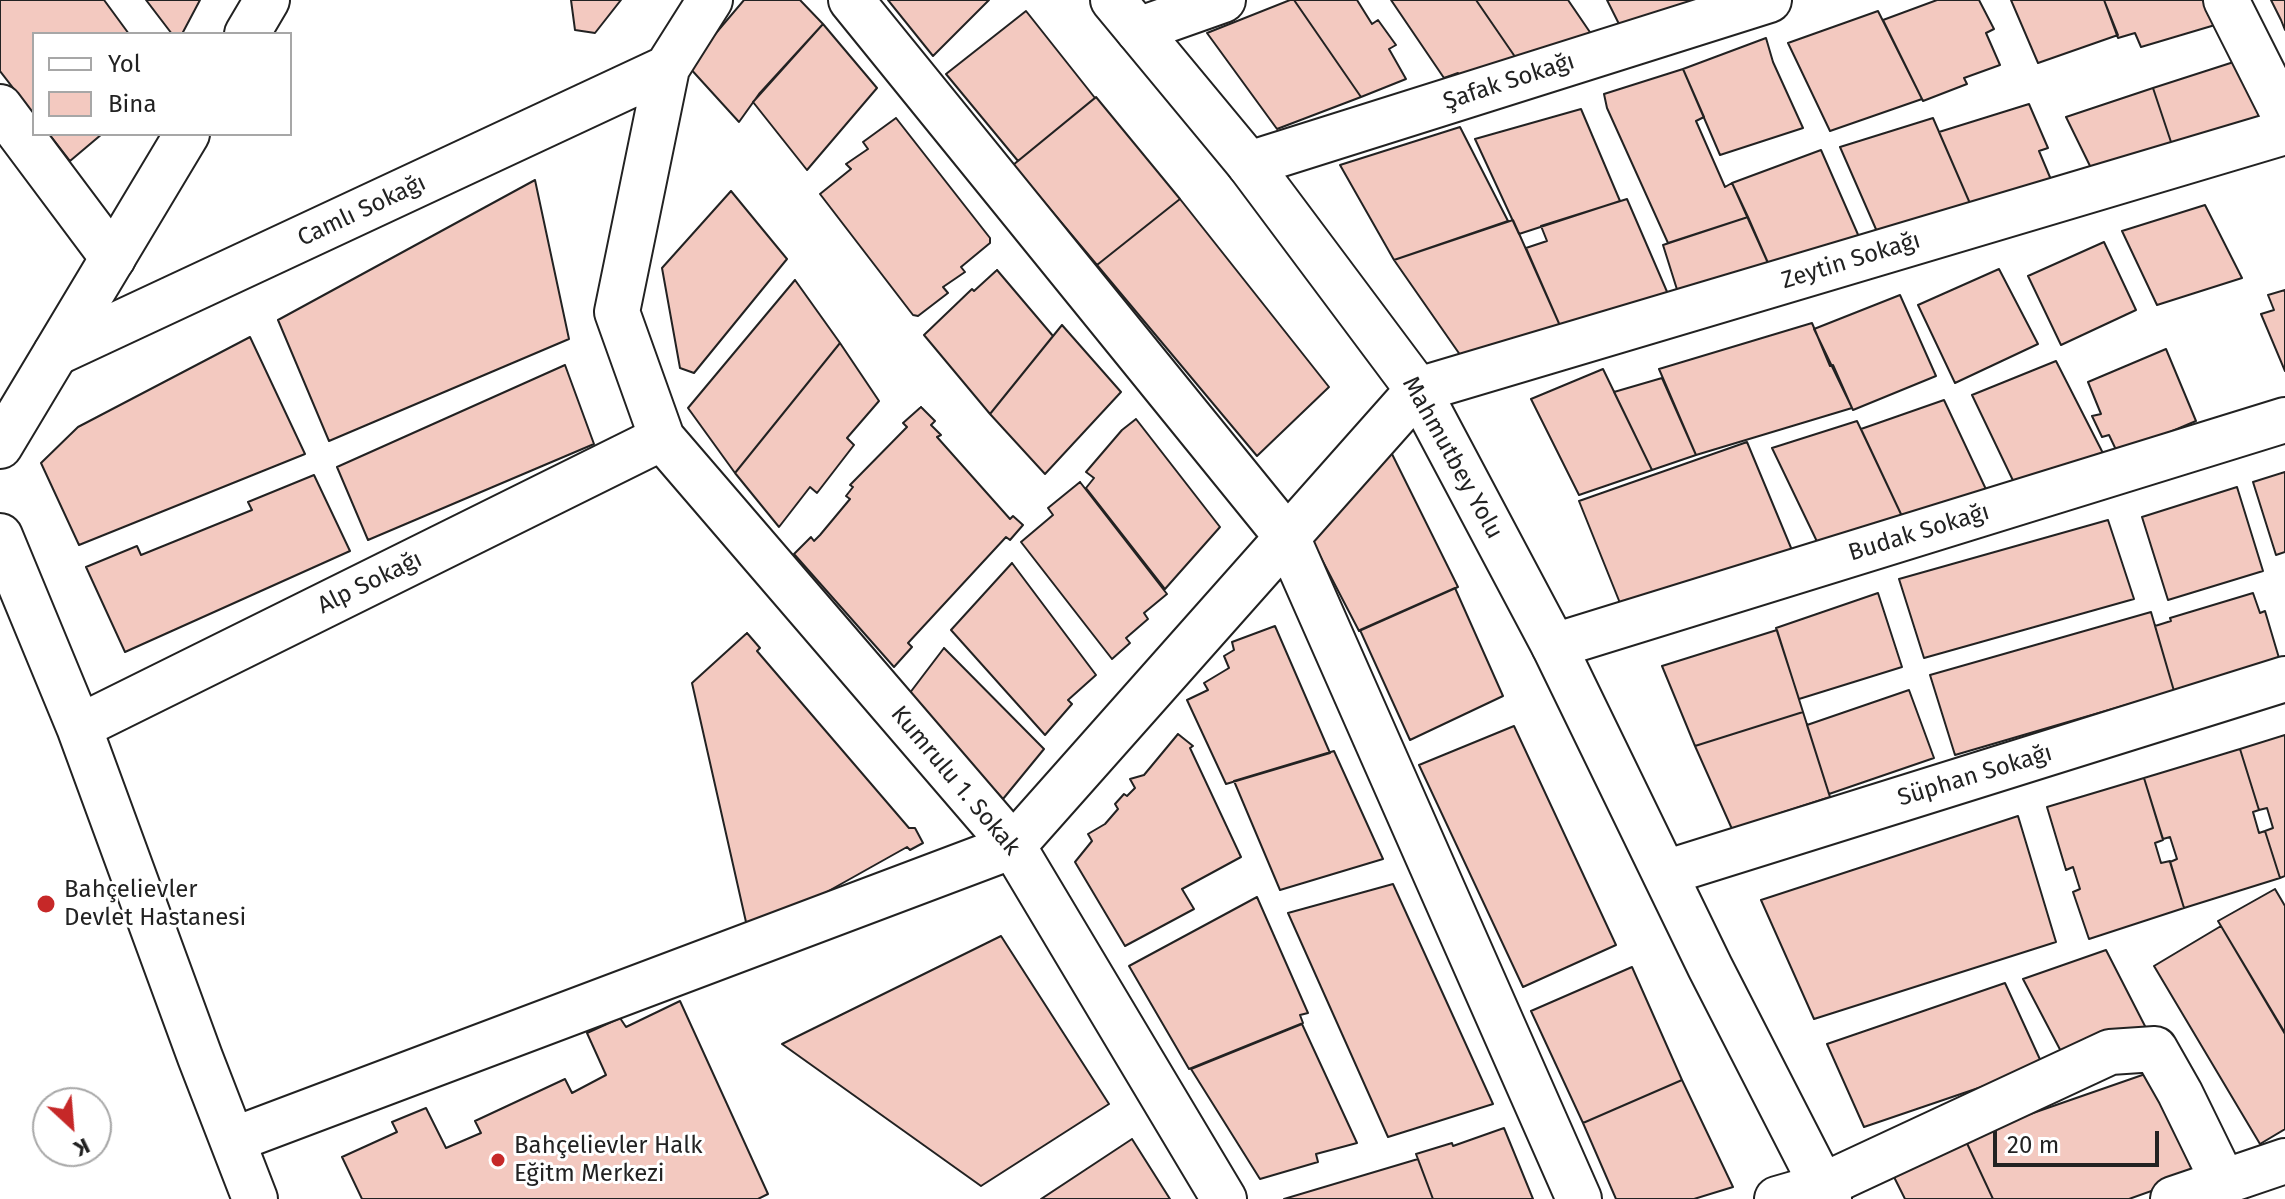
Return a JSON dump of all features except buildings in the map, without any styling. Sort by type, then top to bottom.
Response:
[{"type":"street","points":[[248,32],[267,0]]},
{"type":"street","points":[[662,438],[617,312],[667,68],[710,0]]},
{"type":"street","points":[[851,0],[1287,537],[1579,1199]]},
{"type":"street","points":[[1126,15],[1223,0]]},
{"type":"street","name":"Şafak Sokağı","points":[[1249,164],[1769,0]]},
{"type":"street","points":[[2226,0],[2285,117]]},
{"type":"street","name":"Mahmutbey Yolu","points":[[1126,15],[1249,164],[1418,390],[1554,646],[1710,967],[1826,1192]]},
{"type":"street","name":"Camlı Sokağı","points":[[56,353],[667,68]]},
{"type":"street","points":[[0,107],[113,258]]},
{"type":"street","name":"Zeytin Sokağı","points":[[1418,390],[2285,132]]},
{"type":"street","points":[[0,446],[186,136]]},
{"type":"street","points":[[233,1140],[1013,846],[1418,390]]},
{"type":"street","name":"Budak Sokağı","points":[[1554,646],[2285,420]]},
{"type":"street","name":"Alp Sokağı","points":[[79,727],[662,438]]},
{"type":"street","name":"Kumrulu 1. Sokak","points":[[662,438],[1013,846],[1224,1199]]},
{"type":"street","points":[[0,536],[79,727],[255,1199]]},
{"type":"street","name":"Süphan Sokağı","points":[[1665,873],[2285,679]]},
{"type":"street","points":[[1777,1199],[1826,1192],[2110,1052],[2155,1049],[2223,1181]]},
{"type":"street","points":[[2173,1199],[2285,1161]]},
{"type":"place","name":"Bahçelievler Devlet Hastanesi","points":[[46,904]]},
{"type":"place","name":"Bahçelievler Halk Eğitm Merkezi","points":[[498,1160]]}]
